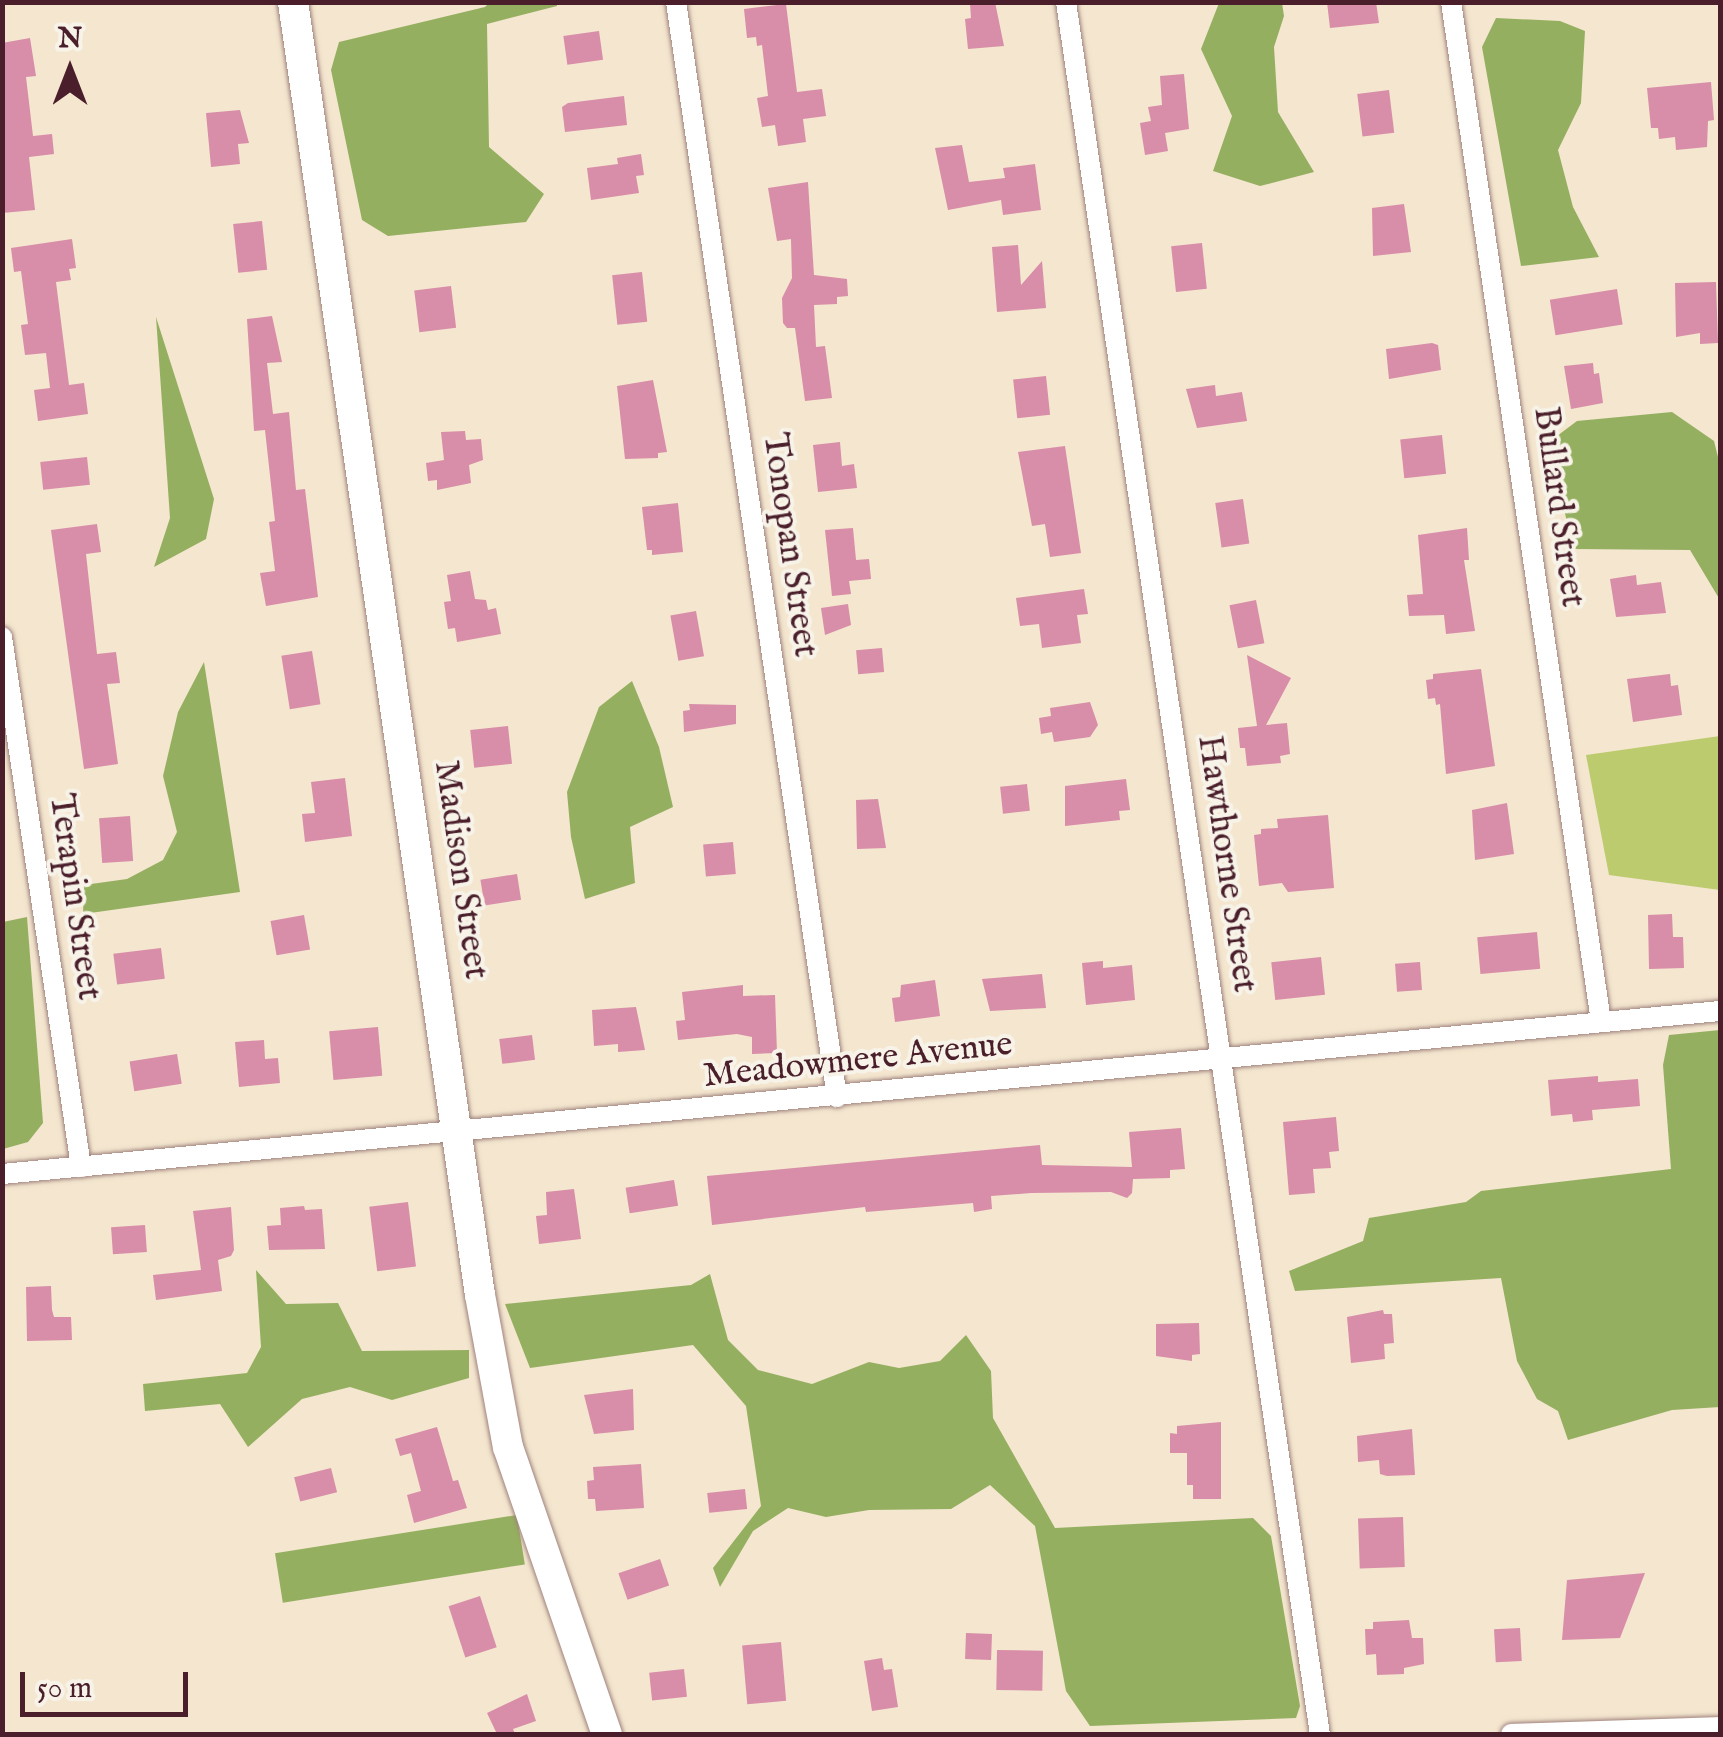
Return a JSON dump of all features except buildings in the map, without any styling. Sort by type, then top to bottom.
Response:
[{"type":"street","name":"Madison Street","points":[[294,2],[480,1295],[508,1448],[607,1734]]},
{"type":"street","name":"Tonopan Street","points":[[676,2],[837,1097]]},
{"type":"street","name":"Hawthorne Street","points":[[1066,2],[1320,1734]]},
{"type":"street","name":"Bullard Street","points":[[1451,2],[1601,1021]]},
{"type":"street","name":"Terapin Street","points":[[2,637],[81,1167]]},
{"type":"street","name":"Meadowmere Avenue","points":[[2,1174],[1720,1011]]},
{"type":"street","points":[[1511,1734],[1720,1727]]},
{"type":"green space","points":[[489,3],[557,3],[487,24],[489,147],[544,194],[526,222],[388,236],[362,220],[331,70],[339,42]]},
{"type":"green space","points":[[1219,3],[1282,3],[1284,16],[1274,47],[1278,112],[1314,172],[1260,186],[1213,171],[1232,116],[1201,49]]},
{"type":"green space","points":[[1496,18],[1560,21],[1585,31],[1581,103],[1558,150],[1573,207],[1599,257],[1521,266],[1482,47]]},
{"type":"green space","points":[[156,317],[214,499],[206,539],[154,567],[170,518]]},
{"type":"green space","points":[[1672,412],[1714,441],[1720,465],[1720,600],[1690,550],[1573,549],[1549,442],[1577,421]]},
{"type":"green space","points":[[204,662],[240,892],[83,914],[84,885],[127,879],[163,860],[177,832],[163,776],[178,712]]},
{"type":"green space","points":[[632,681],[659,747],[673,807],[630,827],[635,883],[585,899],[571,837],[567,792],[599,707]]},
{"type":"green space","points":[[1720,736],[1720,890],[1609,875],[1586,755]]},
{"type":"green space","points":[[27,917],[43,1123],[28,1142],[3,1149],[3,922]]},
{"type":"green space","points":[[1720,1030],[1720,1407],[1672,1410],[1568,1440],[1558,1411],[1537,1399],[1517,1361],[1501,1278],[1295,1291],[1289,1271],[1363,1241],[1369,1218],[1466,1202],[1481,1191],[1671,1169],[1663,1065],[1669,1035]]},
{"type":"green space","points":[[256,1270],[286,1304],[338,1303],[362,1351],[469,1350],[469,1378],[392,1400],[350,1387],[302,1399],[248,1447],[220,1404],[145,1411],[143,1384],[247,1373],[261,1347]]},
{"type":"green space","points":[[710,1274],[728,1340],[758,1370],[812,1384],[869,1362],[899,1368],[940,1361],[966,1335],[991,1371],[993,1418],[1055,1528],[1253,1518],[1271,1536],[1300,1706],[1296,1718],[1090,1726],[1066,1691],[1035,1526],[990,1485],[951,1509],[869,1510],[826,1517],[788,1508],[753,1531],[720,1587],[713,1568],[761,1506],[746,1406],[693,1345],[530,1368],[505,1304],[691,1285]]},
{"type":"green space","points":[[517,1515],[525,1564],[283,1603],[275,1553]]}]
